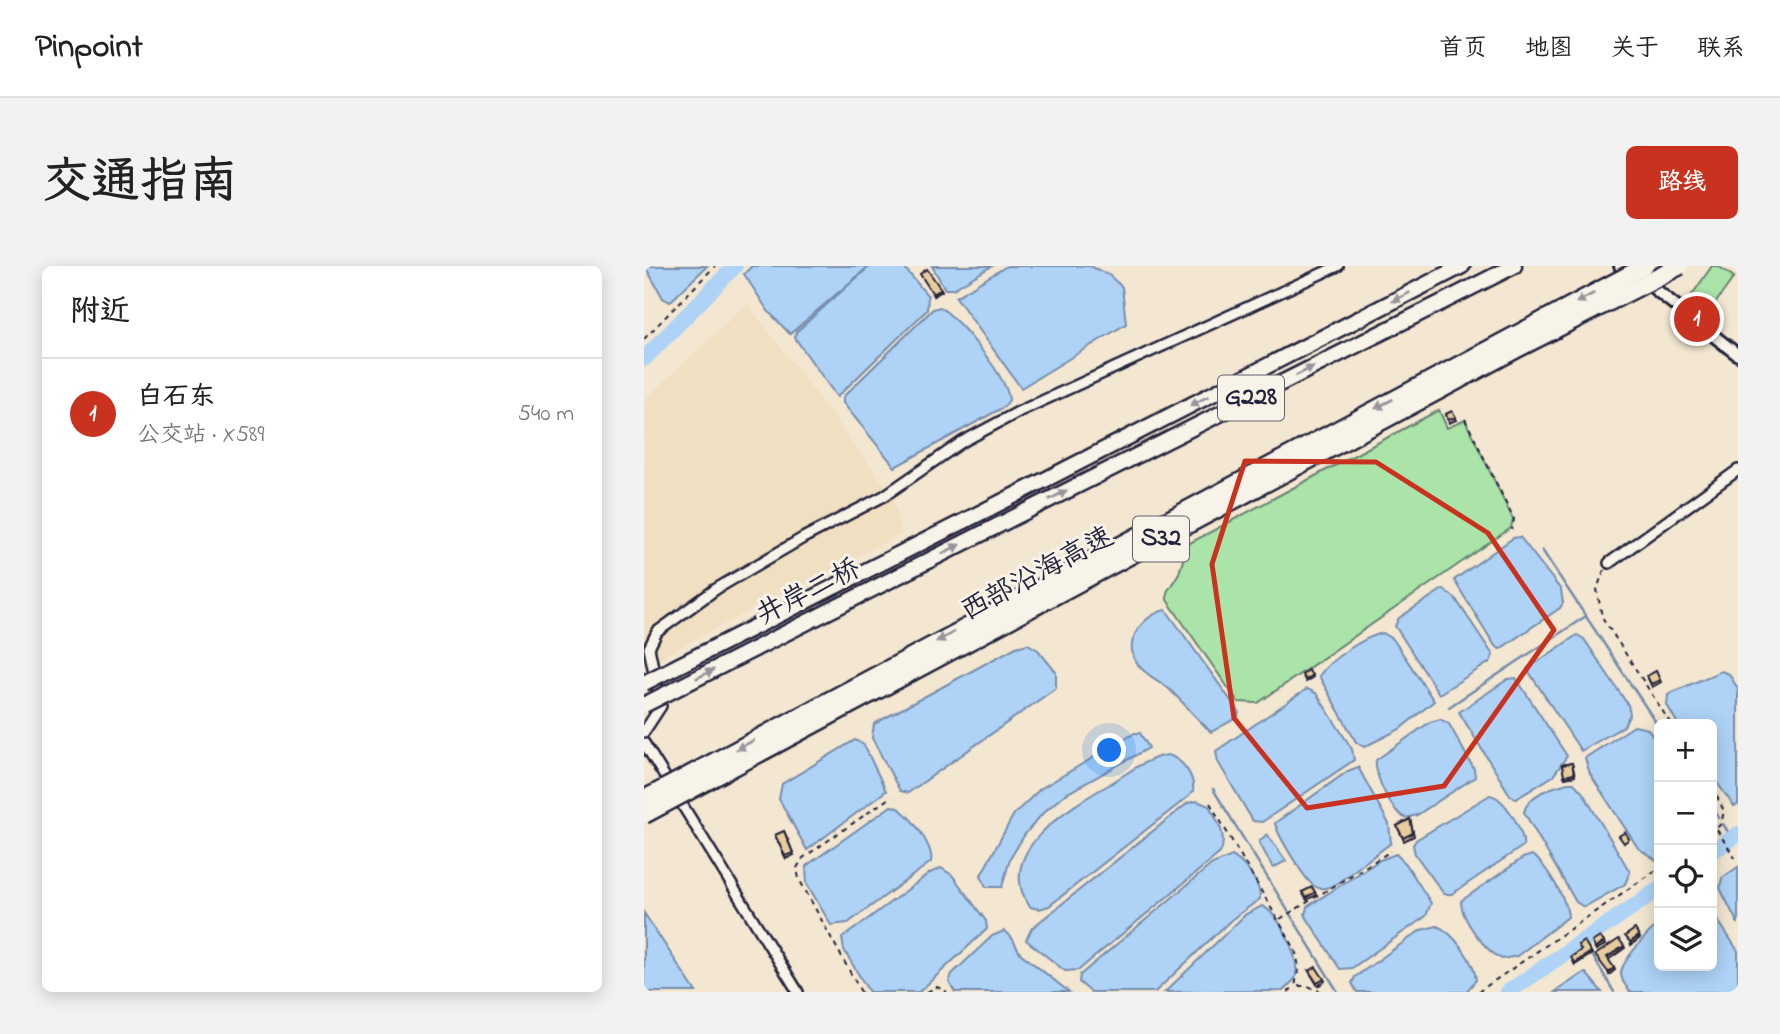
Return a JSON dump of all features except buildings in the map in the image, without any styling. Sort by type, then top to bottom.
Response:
[{"type":"highway","name":"井岸二桥","points":[[644,683],[1462,266]]},
{"type":"highway","name":"西部沿海高速","points":[[644,815],[1517,349],[1679,266]]},
{"type":"highway","name":"井岸二桥","points":[[644,705],[1510,268]]},
{"type":"highway","name":"西部沿海高速","points":[[644,799],[1646,274]]},
{"type":"street","points":[[644,732],[661,706],[649,648],[657,632],[716,589],[803,538],[884,496],[962,442],[1020,411],[1338,266]]},
{"type":"street","points":[[1620,266],[1646,274],[1738,355]]},
{"type":"street","points":[[678,797],[1646,274],[1679,266]]},
{"type":"street","points":[[1609,563],[1738,470]]},
{"type":"street","points":[[644,743],[798,992]]},
{"type":"path","points":[[644,339],[716,266]]},
{"type":"path","points":[[1465,418],[1514,519],[1512,530]]},
{"type":"path","points":[[1609,563],[1597,589],[1602,617],[1668,719]]},
{"type":"path","points":[[861,992],[799,879],[797,868],[803,858],[892,796]]},
{"type":"path","points":[[1717,797],[1724,811],[1724,819],[1717,828]]},
{"type":"path","points":[[1210,803],[1299,958],[1295,986]]},
{"type":"path","points":[[1717,831],[1735,858]]},
{"type":"path","points":[[1279,919],[1391,851]]},
{"type":"path","points":[[1478,992],[1654,871]]},
{"type":"path","points":[[1288,992],[1295,986],[1308,986],[1322,992]]},
{"type":"path","points":[[927,992],[937,987],[947,992]]},
{"type":"highlighted area","points":[[1245,461],[1376,462],[1488,533],[1554,630],[1444,786],[1307,808],[1234,718],[1212,564]]},
{"type":"shaded area","points":[[747,303],[893,496],[901,534],[654,660],[644,641],[644,401]]},
{"type":"green space","points":[[1712,266],[1718,266],[1734,277],[1707,315],[1687,302]]},
{"type":"green space","points":[[1439,410],[1447,428],[1465,420],[1513,519],[1511,528],[1258,703],[1238,702],[1167,600],[1167,592],[1179,573],[1188,544]]},
{"type":"water","points":[[645,266],[707,266],[670,302],[663,298]]},
{"type":"water","points":[[752,266],[869,266],[790,334],[768,311],[744,274]]},
{"type":"water","points":[[870,266],[903,266],[928,296],[927,310],[837,397],[795,338],[796,332]]},
{"type":"water","points":[[932,266],[992,266],[953,289],[945,289]]},
{"type":"water","points":[[1007,266],[1090,266],[1109,275],[1122,287],[1126,324],[1021,388],[956,297]]},
{"type":"water","points":[[940,307],[959,323],[992,364],[1007,390],[1009,400],[1004,407],[895,467],[843,403],[843,397],[933,309]]},
{"type":"water","points":[[1520,537],[1561,590],[1563,603],[1560,608],[1500,649],[1495,646],[1454,580],[1513,538]]},
{"type":"water","points":[[1443,589],[1455,598],[1493,655],[1490,662],[1439,694],[1395,626],[1399,618]]},
{"type":"water","points":[[1166,610],[1239,712],[1238,717],[1211,732],[1169,689],[1143,670],[1133,654],[1134,637],[1143,622]]},
{"type":"water","points":[[1383,633],[1393,639],[1434,701],[1400,729],[1364,747],[1356,742],[1319,676],[1348,650]]},
{"type":"water","points":[[1577,635],[1584,639],[1628,705],[1630,714],[1624,726],[1581,751],[1527,669]]},
{"type":"water","points":[[1028,644],[1038,650],[1056,672],[1056,688],[908,793],[900,791],[872,738],[874,724],[1016,647]]},
{"type":"water","points":[[1721,671],[1729,674],[1738,689],[1738,805],[1734,806],[1717,783],[1717,719],[1675,719],[1667,705],[1668,695]]},
{"type":"water","points":[[1516,678],[1567,756],[1553,776],[1516,799],[1510,795],[1459,712],[1508,679]]},
{"type":"water","points":[[1307,689],[1316,693],[1352,749],[1354,760],[1262,822],[1253,821],[1218,762],[1216,751]]},
{"type":"water","points":[[1440,719],[1449,724],[1474,769],[1475,777],[1417,815],[1405,818],[1394,808],[1384,792],[1376,760],[1430,722]]},
{"type":"water","points":[[1634,726],[1648,729],[1654,738],[1654,859],[1638,848],[1590,774],[1585,758]]},
{"type":"water","points":[[1135,733],[1140,733],[1149,748],[1064,795],[1043,813],[1025,834],[1010,859],[1002,887],[986,887],[981,875],[1014,814],[1040,789]]},
{"type":"water","points":[[855,740],[864,745],[886,791],[807,850],[779,799],[782,784]]},
{"type":"water","points":[[1168,755],[1178,760],[1190,774],[1193,791],[1189,796],[1049,906],[1039,909],[1030,907],[1021,887],[1021,868],[1028,850],[1041,833],[1076,805],[1130,771],[1152,759]]},
{"type":"water","points":[[1358,767],[1389,824],[1391,843],[1336,884],[1325,888],[1314,886],[1298,866],[1275,823],[1348,771]]},
{"type":"water","points":[[1574,783],[1583,793],[1630,872],[1625,884],[1584,907],[1576,902],[1524,812],[1530,800],[1536,796]]},
{"type":"water","points":[[1490,795],[1507,808],[1521,832],[1523,846],[1452,894],[1444,894],[1415,854],[1413,845],[1416,840]]},
{"type":"water","points":[[1197,801],[1209,806],[1219,823],[1223,841],[1220,853],[1079,970],[1065,971],[1026,940],[1032,928],[1188,803]]},
{"type":"water","points":[[891,806],[904,813],[918,828],[929,847],[931,862],[848,923],[831,925],[807,884],[806,866]]},
{"type":"water","points":[[1267,834],[1286,861],[1273,868],[1259,842]]},
{"type":"water","points":[[1396,854],[1406,864],[1431,903],[1426,916],[1352,968],[1340,969],[1305,915],[1307,907],[1380,860]]},
{"type":"water","points":[[1532,855],[1555,883],[1568,917],[1517,956],[1502,959],[1489,950],[1476,934],[1465,917],[1461,901],[1523,858]]},
{"type":"water","points":[[1232,856],[1251,874],[1258,887],[1260,899],[1231,920],[1155,992],[1091,992],[1079,982],[1080,975],[1212,864]]},
{"type":"water","points":[[1738,867],[1738,924],[1720,888],[1722,878]]},
{"type":"water","points":[[941,868],[952,875],[986,921],[987,929],[919,992],[869,992],[844,950],[842,938],[930,873]]},
{"type":"water","points":[[1262,906],[1269,910],[1282,927],[1295,961],[1295,979],[1283,991],[1165,992],[1246,914]]},
{"type":"water","points":[[644,913],[696,992],[644,992]]},
{"type":"water","points":[[1717,919],[1738,951],[1738,992],[1630,992],[1621,972],[1626,960],[1654,928],[1654,971],[1717,971]]},
{"type":"water","points":[[1437,926],[1450,934],[1472,965],[1476,980],[1466,992],[1357,992],[1352,983],[1355,977],[1421,930]]},
{"type":"water","points":[[1004,931],[1012,938],[1020,953],[1069,992],[955,992],[949,982],[952,974],[992,936]]},
{"type":"water","points":[[1586,973],[1602,992],[1555,992],[1582,974]]},
{"type":"waterway","points":[[644,359],[735,266]]},
{"type":"waterway","points":[[1542,550],[1654,719]]},
{"type":"waterway","points":[[1449,707],[1586,616]]},
{"type":"waterway","points":[[1213,789],[1338,992]]},
{"type":"waterway","points":[[1723,824],[1732,838]]},
{"type":"waterway","points":[[1717,849],[1738,834]]},
{"type":"waterway","points":[[1508,992],[1654,892]]},
{"type":"waterway","points":[[1591,953],[1614,992]]},
{"type":"place","name":"白石东","points":[[1697,319]]}]
